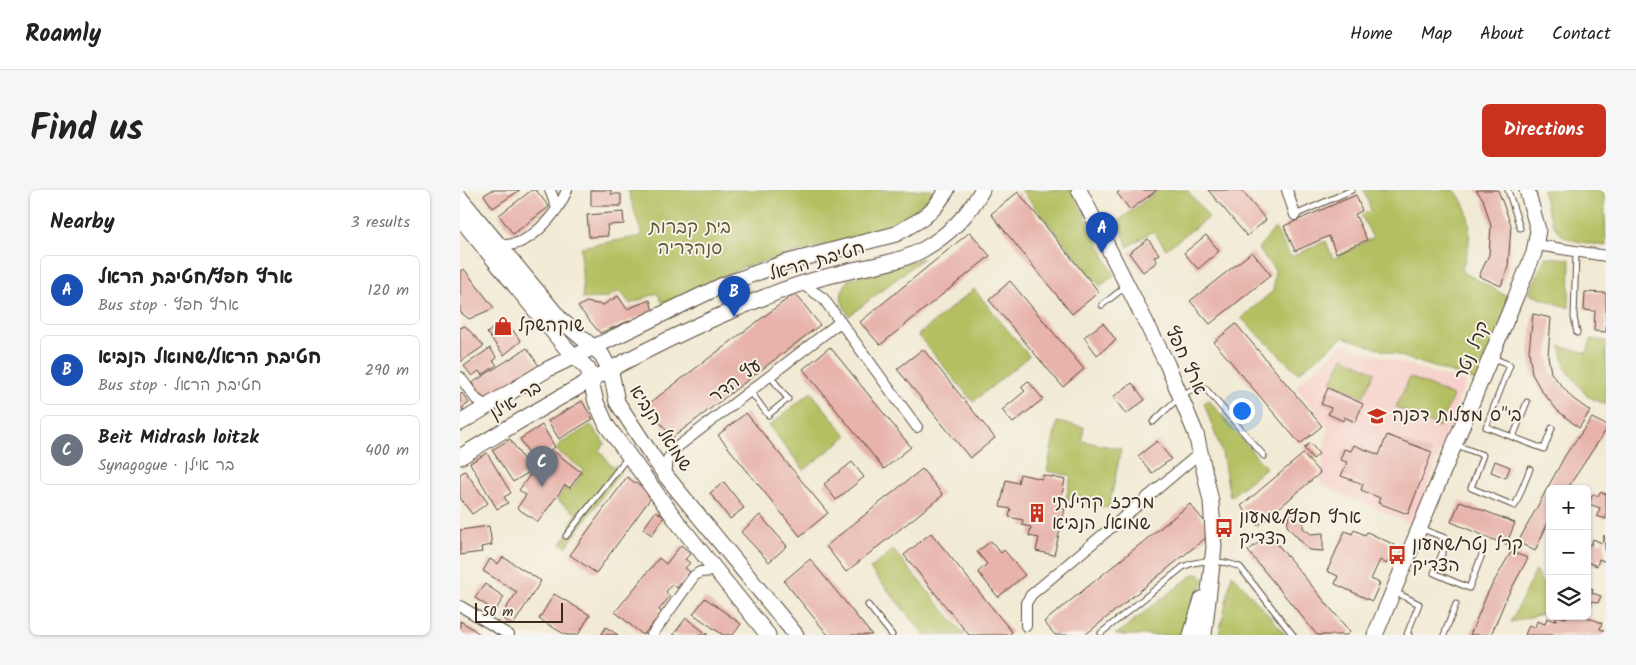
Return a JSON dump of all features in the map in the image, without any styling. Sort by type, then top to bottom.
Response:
[{"type":"street","points":[[550,190],[557,208]]},
{"type":"street","points":[[515,263],[515,252],[519,244],[557,208],[567,190]]},
{"type":"street","name":"חטיבת הראל","points":[[594,347],[743,277],[791,261],[881,240],[896,234],[923,218],[935,207],[947,190]]},
{"type":"street","name":"חטיבת הראל","points":[[592,378],[734,309],[802,284],[922,250],[953,227],[966,213],[982,190]]},
{"type":"street","name":"ארץ חפץ","points":[[1079,190],[1182,396],[1201,452],[1211,502],[1214,562],[1204,635]]},
{"type":"street","points":[[1287,190],[1295,215]]},
{"type":"street","name":"קרל נטר","points":[[1375,635],[1537,245],[1538,230],[1527,190]]},
{"type":"street","name":"שמואל הנביא","points":[[460,198],[561,320],[594,347],[610,368],[617,402],[666,476],[796,635]]},
{"type":"street","points":[[460,218],[574,356],[587,367],[592,378],[601,416],[716,571],[768,635]]},
{"type":"street","points":[[499,244],[510,246],[519,244]]},
{"type":"street","points":[[1537,245],[1606,256]]},
{"type":"street","points":[[823,298],[823,289],[828,276]]},
{"type":"street","points":[[802,284],[823,298],[917,426]]},
{"type":"street","name":"עץ הדר","points":[[666,476],[668,459],[676,448],[840,322]]},
{"type":"street","name":"בר אילן","points":[[460,423],[538,374],[594,347]]},
{"type":"street","points":[[460,377],[476,400],[486,406]]},
{"type":"street","name":"בר אילן","points":[[460,458],[592,378]]},
{"type":"street","points":[[1026,626],[1026,603],[1031,595],[1201,452]]},
{"type":"street","name":"ארץ חפץ","points":[[1191,635],[1214,562]]},
{"type":"street","points":[[652,635],[694,576],[700,572],[716,571]]},
{"type":"street","points":[[460,606],[509,635]]},
{"type":"lane","points":[[1295,215],[1352,190]]},
{"type":"lane","points":[[1508,190],[1520,228]]},
{"type":"lane","points":[[1576,252],[1574,317],[1577,333]]},
{"type":"lane","points":[[1102,305],[1127,286]]},
{"type":"lane","points":[[1491,357],[1510,365],[1486,426],[1544,449],[1552,428]]},
{"type":"lane","points":[[750,392],[768,415],[788,400],[770,376]]},
{"type":"lane","points":[[1153,422],[1182,396],[1194,389],[1205,388],[1264,456]]},
{"type":"lane","points":[[1513,437],[1527,402]]},
{"type":"lane","points":[[1454,444],[1483,455],[1471,488],[1515,506],[1530,469]]},
{"type":"lane","points":[[566,536],[629,455]]},
{"type":"lane","points":[[1420,528],[1448,539],[1434,573],[1469,588],[1482,552]]},
{"type":"lane","points":[[1101,633],[1183,567],[1192,562],[1214,562],[1231,563],[1240,567],[1293,635]]},
{"type":"lane","points":[[1393,592],[1419,604],[1407,634],[1409,635]]},
{"type":"lane","points":[[1444,635],[1456,604]]},
{"type":"lane","points":[[868,605],[892,635]]},
{"type":"shaded area","points":[[1343,344],[1465,383],[1413,525],[1320,484],[1328,427],[1296,387]]},
{"type":"green space","name":"בית קברות סנהדריה","points":[[628,190],[934,190],[917,208],[884,230],[743,267],[665,307],[657,293],[630,304],[620,291],[606,298],[583,299],[581,247],[642,236]]},
{"type":"green space","points":[[1021,190],[1072,190],[1114,276],[1100,286]]},
{"type":"green space","points":[[1159,190],[1187,190],[1209,217],[1166,249],[1153,231],[1128,247],[1118,221]]},
{"type":"green space","points":[[1364,190],[1454,190],[1461,199],[1466,208],[1470,229],[1468,250],[1461,271],[1510,298],[1479,382],[1343,337],[1298,373],[1241,318],[1273,291],[1275,270],[1258,249],[1275,228],[1291,257],[1326,241],[1333,259],[1373,238],[1361,215],[1371,211]]},
{"type":"green space","points":[[1542,190],[1604,190],[1606,246],[1577,241],[1560,234],[1551,218]]},
{"type":"green space","points":[[1545,257],[1570,259],[1569,308],[1529,294]]},
{"type":"green space","points":[[923,258],[849,316],[841,298],[848,280]]},
{"type":"green space","points":[[974,289],[1029,356],[973,402],[918,335]]},
{"type":"green space","points":[[1591,339],[1606,341],[1606,405],[1587,396],[1566,369],[1560,346],[1587,353]]},
{"type":"green space","points":[[1343,357],[1375,372],[1363,397],[1331,382]]},
{"type":"green space","points":[[1410,377],[1453,396],[1439,427],[1396,407]]},
{"type":"green space","points":[[811,392],[847,436],[804,470],[769,426]]},
{"type":"green space","points":[[1208,399],[1266,468],[1230,497],[1222,453],[1204,403]]},
{"type":"green space","points":[[1057,422],[1084,427],[1082,441],[1121,449],[1109,508],[1066,500],[1071,476],[1047,471]]},
{"type":"green space","points":[[591,425],[605,444],[599,450],[612,467],[617,465],[620,472],[566,547],[561,543],[573,527],[570,524],[577,514],[557,500],[565,488],[571,491],[584,470],[556,450],[559,447],[558,445]]},
{"type":"green space","points":[[893,550],[965,635],[925,635],[870,569]]},
{"type":"green space","points":[[1535,571],[1546,589],[1546,613],[1511,622]]},
{"type":"green space","points":[[1194,574],[1200,574],[1203,581],[1187,635],[1115,635]]},
{"type":"green space","points":[[1232,574],[1286,635],[1219,635]]},
{"type":"building","points":[[492,190],[520,190],[493,208],[484,195]]},
{"type":"building","points":[[532,190],[536,190],[549,207],[513,234],[499,215]]},
{"type":"building","points":[[591,190],[611,190],[611,194],[621,194],[621,206],[591,206]]},
{"type":"building","points":[[1121,190],[1157,190],[1130,210],[1117,193]]},
{"type":"building","points":[[1208,190],[1241,190],[1266,220],[1247,236]]},
{"type":"building","points":[[1476,190],[1498,190],[1511,225],[1508,267],[1501,286],[1479,276],[1489,255],[1491,226],[1483,199]]},
{"type":"building","points":[[1018,192],[1099,292],[1072,314],[991,214]]},
{"type":"building","points":[[1356,195],[1362,211],[1355,214],[1367,240],[1336,253],[1329,236],[1295,251],[1284,226]]},
{"type":"building","points":[[623,212],[624,224],[607,225],[608,236],[589,237],[587,215]]},
{"type":"building","points":[[970,232],[990,256],[880,345],[860,322]]},
{"type":"building","points":[[1206,235],[1219,251],[1198,269],[1184,253]]},
{"type":"building","points":[[1148,239],[1159,254],[1154,257],[1157,262],[1143,272],[1129,253]]},
{"type":"building","points":[[1252,252],[1271,275],[1210,324],[1190,301]]},
{"type":"building","points":[[464,269],[494,308],[469,319],[460,312],[460,271]]},
{"type":"building","points":[[1010,281],[1084,369],[1063,387],[989,300]]},
{"type":"building","points":[[1585,292],[1606,293],[1606,332],[1594,331],[1595,311],[1584,310]]},
{"type":"building","points":[[795,293],[820,325],[672,438],[647,405]]},
{"type":"building","points":[[618,296],[627,309],[650,300],[653,311],[600,333],[578,307],[586,302],[603,305]]},
{"type":"building","points":[[1533,314],[1551,318],[1548,356],[1551,373],[1572,398],[1590,411],[1579,428],[1557,410],[1541,390],[1532,374],[1529,351]]},
{"type":"building","points":[[504,319],[521,341],[504,355],[487,333]]},
{"type":"building","points":[[1103,323],[1116,340],[1097,355],[1084,337]]},
{"type":"building","points":[[1236,324],[1322,426],[1300,444],[1214,342]]},
{"type":"building","points":[[465,326],[484,346],[460,362],[460,328]]},
{"type":"building","points":[[830,347],[911,447],[884,469],[803,369]]},
{"type":"building","points":[[490,348],[497,358],[493,361],[497,365],[482,375],[479,371],[472,376],[464,366]]},
{"type":"building","points":[[527,348],[539,366],[484,401],[472,383]]},
{"type":"building","points":[[923,349],[995,438],[970,458],[897,369]]},
{"type":"building","points":[[1028,381],[1043,399],[1013,423],[1002,410],[1025,391],[1021,387]]},
{"type":"building","points":[[1132,383],[1145,400],[1126,414],[1113,397]]},
{"type":"building","points":[[1328,388],[1363,404],[1355,422],[1344,417],[1343,421],[1328,414],[1331,408],[1321,404]]},
{"type":"building","points":[[462,393],[469,403],[462,408],[465,413],[460,416],[460,395]]},
{"type":"building","points":[[582,401],[593,419],[559,439],[548,421]]},
{"type":"building","points":[[746,413],[828,513],[800,536],[718,435]]},
{"type":"building","points":[[1592,418],[1606,425],[1606,430],[1570,485],[1549,485],[1566,454]]},
{"type":"building","points":[[542,425],[555,447],[533,460],[520,439]]},
{"type":"building","points":[[1387,435],[1432,452],[1408,514],[1378,503],[1380,498],[1361,490],[1363,484],[1341,476],[1347,462],[1340,460],[1344,449],[1351,451],[1354,445],[1379,455]]},
{"type":"building","points":[[510,439],[531,471],[513,482],[492,450]]},
{"type":"building","points":[[1157,441],[1171,459],[1152,473],[1138,456]]},
{"type":"building","points":[[1310,443],[1319,454],[1313,459],[1304,448]]},
{"type":"building","points":[[553,451],[581,472],[570,488],[565,485],[538,522],[517,508],[526,495],[519,490],[539,462],[543,465]]},
{"type":"building","points":[[487,453],[511,493],[504,497],[508,503],[497,509],[470,463]]},
{"type":"building","points":[[1303,454],[1320,473],[1258,526],[1241,506]]},
{"type":"building","points":[[1495,461],[1510,467],[1506,478],[1491,472]]},
{"type":"building","points":[[852,462],[864,477],[836,500],[824,484]]},
{"type":"building","points":[[922,469],[943,495],[846,572],[826,546]]},
{"type":"building","points":[[465,471],[488,503],[472,514],[460,498],[460,474]]},
{"type":"building","name":"מרכז קהילתי שמואל הנביא","points":[[1020,474],[1042,479],[1043,475],[1065,480],[1059,508],[1065,509],[1054,555],[1036,551],[1039,538],[1029,536],[1031,527],[1022,525],[1023,520],[1009,517],[1011,509],[1000,507],[1006,480],[1018,483]]},
{"type":"building","points":[[627,477],[653,495],[596,573],[570,555]]},
{"type":"building","points":[[724,482],[744,508],[730,519],[710,493]]},
{"type":"building","points":[[1546,491],[1546,527],[1535,551],[1518,542]]},
{"type":"building","points":[[1600,492],[1606,494],[1606,519],[1597,516],[1600,508],[1591,505],[1593,494],[1598,496]]},
{"type":"building","points":[[1460,501],[1515,523],[1506,545],[1451,522]]},
{"type":"building","points":[[1190,504],[1213,532],[1085,635],[1055,635],[1044,622]]},
{"type":"building","points":[[1290,510],[1304,513],[1303,528],[1311,534],[1323,533],[1323,551],[1309,550],[1287,526]]},
{"type":"building","points":[[656,511],[664,517],[652,535],[643,529]]},
{"type":"building","points":[[760,515],[787,546],[769,562],[741,532]]},
{"type":"building","points":[[489,526],[492,545],[481,547],[482,552],[460,555],[460,530]]},
{"type":"building","points":[[1354,530],[1365,535],[1367,532],[1395,545],[1387,564],[1380,560],[1371,579],[1380,583],[1372,601],[1335,584],[1338,576],[1327,571],[1345,531],[1352,534]]},
{"type":"building","points":[[931,533],[1012,632],[1009,635],[969,635],[904,555]]},
{"type":"building","points":[[1269,534],[1350,632],[1347,635],[1317,635],[1248,551]]},
{"type":"building","points":[[1604,535],[1606,562],[1599,559],[1597,566],[1591,564],[1591,545],[1593,539],[1602,543]]},
{"type":"building","points":[[991,541],[1001,553],[1004,550],[1025,575],[998,597],[978,572],[987,564],[977,552]]},
{"type":"building","points":[[681,545],[691,553],[685,559],[690,563],[685,568],[690,572],[677,588],[672,584],[666,592],[670,596],[659,610],[662,613],[643,635],[615,612],[659,558],[666,564]]},
{"type":"building","points":[[1511,552],[1528,558],[1506,599],[1491,635],[1470,635],[1488,592]]},
{"type":"building","points":[[503,557],[541,581],[513,625],[503,619],[507,612],[505,610],[517,592],[483,571],[490,559],[498,564]]},
{"type":"building","points":[[810,559],[872,635],[828,635],[784,581]]},
{"type":"building","points":[[485,584],[504,597],[495,611],[475,598]]},
{"type":"building","points":[[1591,588],[1593,589],[1592,593],[1601,596],[1598,603],[1592,601],[1591,604]]},
{"type":"building","points":[[554,594],[590,615],[578,635],[566,635],[539,619]]},
{"type":"building","points":[[705,598],[741,624],[733,635],[723,635],[693,614]]},
{"type":"building","points":[[686,618],[708,635],[673,635]]},
{"type":"building","points":[[1591,619],[1602,623],[1600,629],[1606,631],[1606,635],[1525,635],[1529,625],[1535,628],[1537,621],[1545,624],[1546,620]]},
{"type":"building","points":[[460,621],[470,627],[481,635],[460,635]]},
{"type":"building","points":[[606,627],[618,635],[601,635]]},
{"type":"place","name":"ארץ חפץ/חטיבת הראל","points":[[1102,253]]},
{"type":"place","name":"חטיבת הראל/שמואל הנביא","points":[[734,317]]},
{"type":"place","name":"שוקהשקל","points":[[503,326]]},
{"type":"place","name":"בי\"ס מעלות דפנה","points":[[1377,416]]},
{"type":"place","name":"Beit Midrash loitzk","points":[[542,487]]},
{"type":"place","name":"מרכז קהילתי שמואל הנביא","points":[[1037,513]]},
{"type":"place","name":"ארץ חפץ/שמעון הצדיק","points":[[1224,528]]},
{"type":"place","name":"קרל נטר/שמעון הצדיק","points":[[1397,555]]}]
